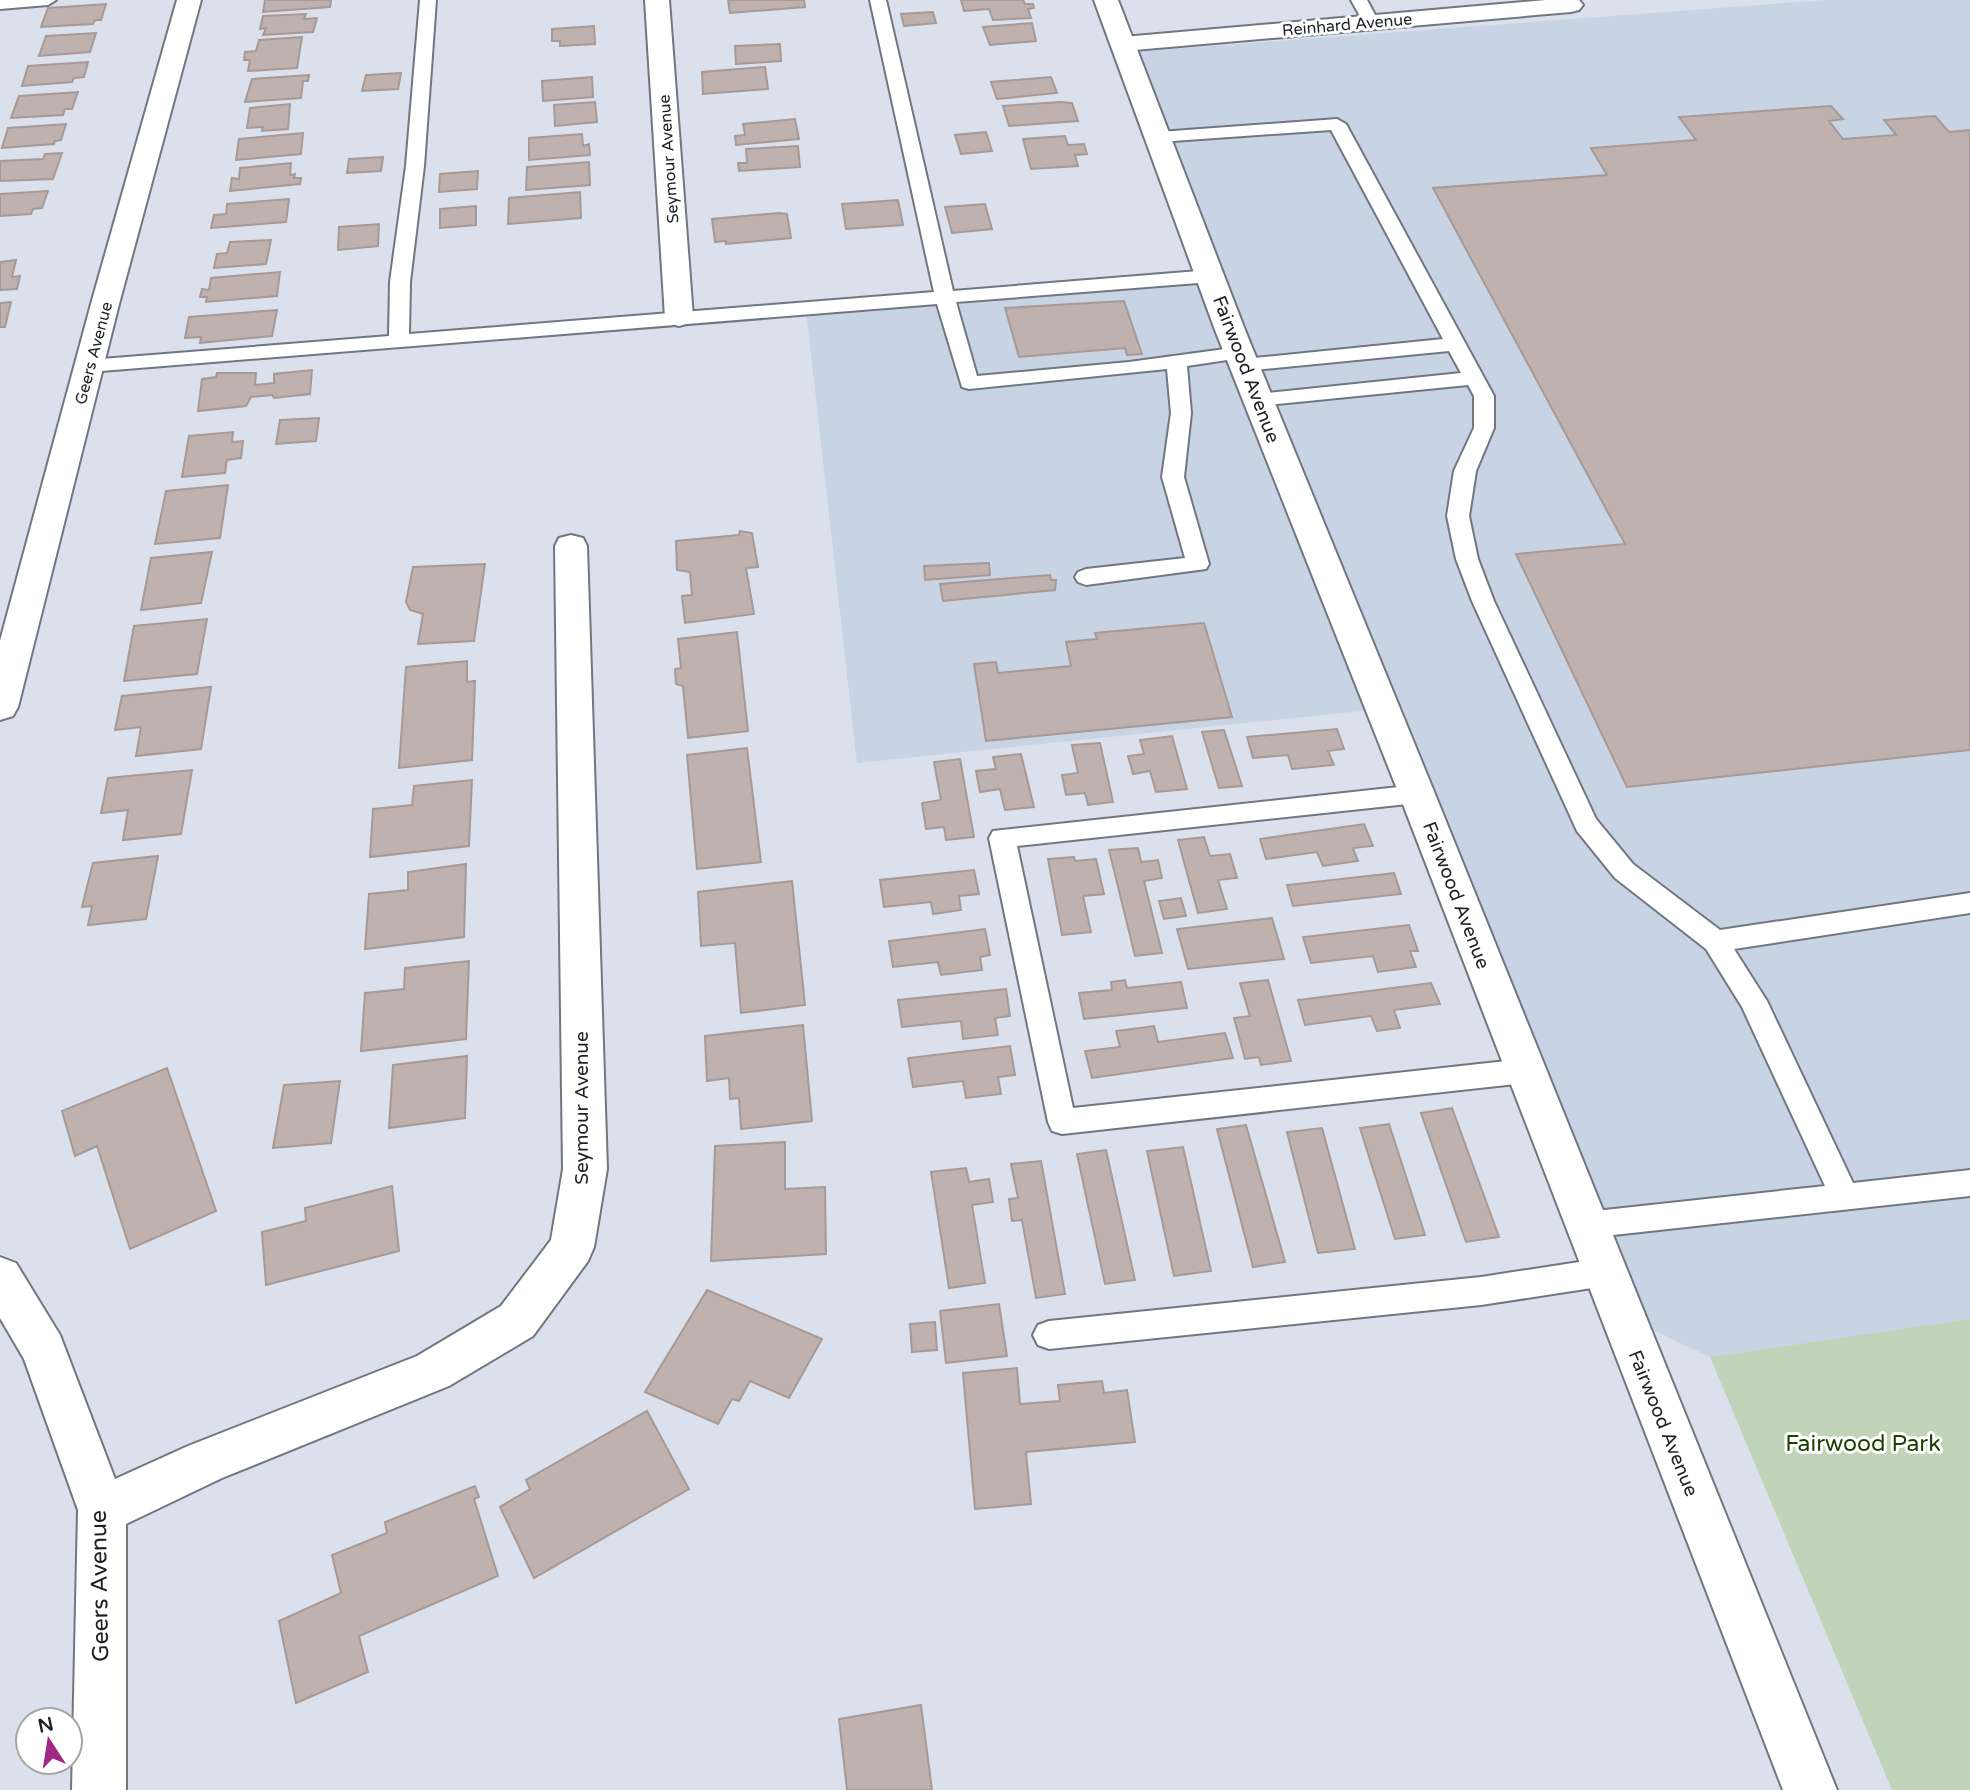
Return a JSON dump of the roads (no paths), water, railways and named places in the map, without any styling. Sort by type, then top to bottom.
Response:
[{"type":"street","name":"Geers Avenue","points":[[0,707],[189,0]]},
{"type":"street","name":"Seymour Avenue","points":[[657,0],[679,317]]},
{"type":"street","name":"Fairwood Avenue","points":[[1106,0],[1258,400],[1418,794],[1810,1790]]},
{"type":"street","name":"Reinhard Avenue","points":[[1123,44],[1578,3]]},
{"type":"street","name":"Seymour Avenue","points":[[102,1510],[205,1461],[433,1371],[517,1321],[572,1247],[584,1170],[571,546]]},
{"type":"street","name":"Geers Avenue","points":[[0,1278],[44,1350],[102,1510],[99,1790]]},
{"type":"lane","points":[[0,4],[48,0]]},
{"type":"lane","points":[[399,343],[400,282],[415,166],[428,0]]},
{"type":"lane","points":[[878,0],[945,298],[969,383],[1176,362],[1455,344]]},
{"type":"lane","points":[[1359,0],[1371,22]]},
{"type":"lane","points":[[1159,136],[1337,124],[1484,396],[1484,428],[1465,471],[1458,516],[1467,559],[1483,601],[1586,824],[1624,871],[1715,941],[1753,1001],[1845,1197]]},
{"type":"lane","points":[[89,366],[1211,276]]},
{"type":"lane","points":[[1086,578],[1198,564],[1173,477],[1181,413],[1176,362]]},
{"type":"lane","points":[[1258,400],[1475,378]]},
{"type":"lane","points":[[1418,794],[1002,838],[1062,1122],[1525,1071]]},
{"type":"lane","points":[[1715,941],[1970,903]]},
{"type":"lane","points":[[1586,1225],[1970,1183]]},
{"type":"lane","points":[[1049,1335],[1467,1292],[1605,1272]]},
{"type":"park label","name":"Fairwood Park","points":[[1863,1443]]}]
